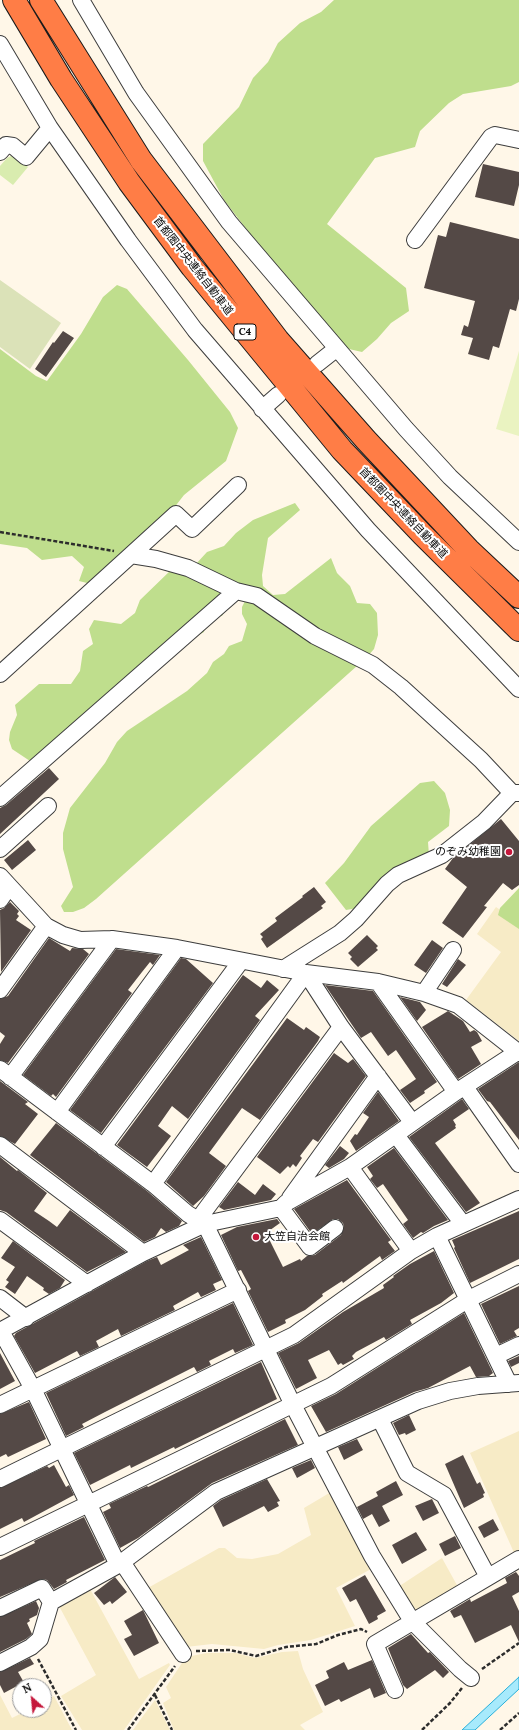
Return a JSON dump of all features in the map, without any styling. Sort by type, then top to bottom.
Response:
[{"type":"highway","name":"首都圏中央連絡自動車道","points":[[14,0],[61,79],[128,182],[192,267],[342,450],[423,535],[519,630]]},
{"type":"highway","name":"首都圏中央連絡自動車道","points":[[41,0],[141,160],[278,340],[366,440],[469,550],[519,597]]},
{"type":"street","points":[[81,0],[136,93],[229,222],[336,349],[406,429],[450,477],[519,542]]},
{"type":"street","points":[[0,44],[50,128],[147,266],[195,330],[368,530],[519,689]]},
{"type":"street","points":[[0,152],[6,144],[13,146],[26,157],[50,128]]},
{"type":"street","points":[[416,240],[491,137],[495,135],[519,140]]},
{"type":"street","points":[[317,364],[336,349]]},
{"type":"street","points":[[262,409],[278,395]]},
{"type":"street","points":[[0,674],[176,514],[192,529],[238,485]]},
{"type":"street","points":[[131,555],[156,559],[188,568],[236,591],[257,596],[315,636],[373,665],[401,687],[516,793],[484,822],[442,855],[398,875],[387,884],[356,919],[335,937],[283,969]]},
{"type":"street","points":[[0,798],[236,591]]},
{"type":"street","points":[[0,849],[48,806]]},
{"type":"street","points":[[3,888],[46,926],[64,935],[80,940],[112,939],[177,948],[306,973],[378,982],[424,993],[458,1005],[519,1052],[412,1122],[350,1167],[284,1205],[205,1224],[143,1253],[1,1331],[33,1389],[88,1504],[120,1563],[183,1654]]},
{"type":"street","points":[[0,990],[46,926]]},
{"type":"street","points":[[112,939],[5,1073],[153,1184],[188,1214],[205,1224]]},
{"type":"street","points":[[57,1112],[177,948]]},
{"type":"street","points":[[424,993],[453,950]]},
{"type":"street","points":[[103,1147],[241,961]]},
{"type":"street","points":[[306,973],[341,1026],[412,1122]]},
{"type":"street","points":[[153,1184],[306,973]]},
{"type":"street","points":[[378,982],[519,1164]]},
{"type":"street","points":[[341,1026],[203,1213],[205,1224],[294,1405],[372,1556],[412,1621],[471,1678]]},
{"type":"street","points":[[284,1205],[378,1076]]},
{"type":"street","points":[[396,1135],[463,1224]]},
{"type":"street","points":[[0,1145],[143,1253]]},
{"type":"street","points":[[350,1167],[411,1251]]},
{"type":"street","points":[[0,1479],[63,1450],[294,1335],[411,1251],[437,1236],[519,1199]]},
{"type":"street","points":[[284,1205],[310,1247],[336,1228]]},
{"type":"street","points":[[0,1220],[87,1284]]},
{"type":"street","points":[[0,1663],[31,1647],[40,1639],[51,1602],[120,1563],[216,1492],[418,1401],[450,1391],[514,1384],[496,1356],[437,1236]]},
{"type":"street","points":[[0,1547],[331,1386],[469,1299],[519,1274]]},
{"type":"street","points":[[0,1405],[238,1290]]},
{"type":"street","points":[[0,1298],[26,1318]]},
{"type":"street","points":[[496,1356],[519,1345]]},
{"type":"street","points":[[380,1419],[407,1473],[444,1495],[488,1577]]},
{"type":"street","points":[[395,1690],[375,1644],[519,1559]]},
{"type":"street","points":[[0,1608],[42,1588],[51,1602]]},
{"type":"path","points":[[0,532],[79,544],[131,555]]},
{"type":"path","points":[[128,1730],[183,1654],[199,1650],[230,1650],[256,1656],[286,1647],[316,1644],[338,1635],[361,1629],[367,1632],[375,1644]]},
{"type":"path","points":[[31,1647],[76,1730]]},
{"type":"path","points":[[154,1695],[172,1730]]},
{"type":"path","points":[[500,1730],[519,1713]]},
{"type":"shaded area","points":[[496,907],[519,923],[519,1041],[466,1000],[501,952],[477,934]]},
{"type":"shaded area","points":[[519,1431],[519,1552],[515,1555],[470,1453]]},
{"type":"shaded area","points":[[331,1492],[373,1568],[336,1588],[355,1626],[311,1640],[278,1645],[264,1649],[212,1644],[186,1647],[146,1589],[219,1548],[225,1548],[237,1558],[252,1559],[278,1554],[311,1535],[304,1508]]},
{"type":"shaded area","points":[[442,1558],[458,1587],[417,1612],[412,1610],[398,1587]]},
{"type":"shaded area","points":[[90,1589],[139,1679],[169,1663],[170,1665],[124,1730],[82,1730],[61,1696],[96,1675],[59,1606]]},
{"type":"shaded area","points":[[298,1651],[303,1669],[323,1712],[300,1725],[305,1730],[174,1730],[163,1703],[171,1698],[166,1687],[186,1657],[207,1653],[236,1653],[255,1658],[282,1652]]},
{"type":"shaded area","points":[[0,1695],[12,1718],[52,1718],[52,1697],[54,1696],[72,1730],[0,1730]]},
{"type":"shaded area","points":[[155,1700],[170,1730],[133,1730],[143,1716]]},
{"type":"green space","points":[[334,0],[519,0],[519,82],[511,86],[463,94],[449,103],[420,131],[415,147],[375,158],[327,224],[406,288],[409,311],[391,323],[377,339],[362,352],[349,349],[341,341],[254,239],[224,200],[203,161],[203,144],[239,107],[253,78],[268,62],[278,43],[300,23],[321,12]]},
{"type":"green space","points":[[13,155],[28,167],[13,185],[0,175],[0,166],[7,158]]},
{"type":"green space","points":[[0,280],[61,323],[30,369],[0,347]]},
{"type":"green space","points":[[117,285],[127,289],[188,360],[230,412],[238,428],[226,461],[184,495],[170,513],[91,584],[79,581],[84,567],[72,556],[42,560],[27,548],[0,544],[0,349],[36,376],[47,381],[81,334],[103,297]]},
{"type":"green space","points":[[519,351],[519,436],[496,429]]},
{"type":"green space","points":[[295,503],[300,510],[268,538],[262,575],[263,586],[273,595],[285,594],[331,558],[337,573],[350,586],[357,603],[370,604],[377,613],[378,635],[374,649],[367,657],[96,899],[84,908],[73,912],[64,912],[61,906],[73,887],[63,849],[63,833],[70,808],[105,763],[117,742],[127,731],[187,691],[207,673],[213,662],[224,654],[229,646],[242,641],[247,624],[242,614],[242,607],[246,599],[230,601],[222,616],[212,617],[205,622],[204,632],[195,637],[33,763],[12,749],[9,740],[10,732],[17,715],[15,705],[39,684],[71,684],[80,671],[83,651],[93,644],[89,629],[94,620],[121,624],[135,613],[140,600],[171,570],[195,565],[207,552],[224,546],[236,533],[253,520]]},
{"type":"green space","points":[[434,781],[445,793],[450,810],[449,826],[428,842],[429,855],[358,908],[346,910],[325,883],[344,863],[371,826],[420,783]]},
{"type":"green space","points":[[519,888],[519,929],[498,915],[500,908]]},
{"type":"water","points":[[519,1677],[519,1689],[475,1730],[462,1730]]},
{"type":"building","points":[[483,164],[519,172],[519,185],[514,206],[475,197]]},
{"type":"building","points":[[450,222],[519,239],[519,299],[516,311],[510,309],[499,348],[493,346],[489,360],[468,354],[473,338],[461,335],[464,325],[468,327],[475,301],[424,288],[438,235],[446,237]]},
{"type":"building","points":[[63,331],[74,338],[46,377],[35,369],[53,342],[54,343]]},
{"type":"building","points":[[49,768],[59,779],[0,834],[0,808],[6,805]]},
{"type":"building","points":[[501,819],[519,841],[519,885],[512,890],[503,883],[484,906],[487,907],[463,938],[442,923],[467,887],[445,869],[453,858]]},
{"type":"building","points":[[28,840],[36,850],[12,870],[4,860]]},
{"type":"building","points":[[314,887],[326,902],[321,906],[323,908],[267,948],[261,939],[263,937],[260,934],[277,921],[275,918]]},
{"type":"building","points":[[10,902],[19,911],[17,914],[19,916],[16,920],[31,930],[1,972],[0,910]]},
{"type":"building","points":[[367,935],[378,946],[376,948],[378,950],[358,967],[350,959],[352,957],[348,953]]},
{"type":"building","points":[[49,938],[70,951],[72,948],[83,949],[89,954],[8,1063],[0,1060],[0,1044],[5,1036],[0,1032],[0,999],[8,996]]},
{"type":"building","points":[[432,940],[443,948],[426,973],[414,965]]},
{"type":"building","points":[[116,949],[160,955],[153,965],[150,962],[128,990],[132,993],[56,1097],[53,1094],[51,1096],[23,1075]]},
{"type":"building","points":[[181,958],[186,959],[213,983],[101,1133],[70,1110]]},
{"type":"building","points":[[458,959],[466,965],[447,987],[442,984]]},
{"type":"building","points":[[243,975],[261,988],[267,980],[279,990],[255,1016],[260,1020],[188,1119],[172,1106],[158,1126],[171,1136],[147,1167],[117,1145]]},
{"type":"building","points":[[325,985],[373,991],[437,1082],[424,1091],[425,1093],[410,1103],[400,1090],[416,1079],[396,1050],[388,1056],[371,1032],[361,1038]]},
{"type":"building","points":[[400,997],[420,1002],[426,1010],[417,1021]]},
{"type":"building","points":[[448,1011],[463,1021],[470,1032],[474,1030],[477,1032],[482,1041],[471,1047],[481,1064],[458,1079],[422,1027]]},
{"type":"building","points":[[287,1018],[304,1030],[306,1027],[320,1037],[318,1041],[260,1120],[242,1108],[209,1153],[226,1166],[204,1196],[193,1206],[166,1182]]},
{"type":"building","points":[[334,1053],[348,1063],[353,1059],[366,1076],[318,1142],[313,1139],[300,1156],[302,1158],[296,1167],[293,1164],[290,1168],[288,1166],[280,1174],[257,1157]]},
{"type":"building","points":[[519,1062],[519,1140],[490,1102],[487,1101],[478,1089]]},
{"type":"building","points":[[0,1081],[28,1102],[25,1104],[38,1114],[15,1144],[0,1136]]},
{"type":"building","points":[[378,1092],[399,1121],[356,1151],[350,1141],[355,1134],[357,1135],[369,1117],[363,1113]]},
{"type":"building","points":[[462,1099],[469,1109],[453,1120],[456,1128],[435,1143],[480,1203],[466,1212],[409,1137]]},
{"type":"building","points":[[56,1123],[147,1191],[182,1221],[179,1226],[166,1232],[161,1228],[155,1237],[144,1242],[30,1155]]},
{"type":"building","points":[[340,1146],[349,1153],[344,1159],[329,1168],[325,1165]]},
{"type":"building","points":[[394,1148],[448,1220],[423,1233],[421,1232],[413,1238],[403,1224],[408,1220],[383,1184],[377,1188],[370,1179],[373,1176],[367,1167]]},
{"type":"building","points":[[0,1157],[47,1193],[34,1211],[57,1227],[70,1210],[126,1252],[87,1272],[6,1212],[0,1210]]},
{"type":"building","points":[[347,1180],[391,1240],[388,1242],[395,1251],[382,1260],[380,1256],[343,1283],[342,1281],[322,1294],[323,1296],[305,1310],[285,1320],[286,1323],[268,1332],[248,1291],[251,1289],[241,1270],[238,1271],[221,1235],[237,1227],[277,1219],[280,1223],[266,1233],[283,1267],[300,1259],[301,1261],[307,1256],[315,1255],[341,1235],[344,1227],[343,1223],[338,1219],[333,1219],[312,1234],[294,1209]]},
{"type":"building","points":[[238,1182],[255,1195],[263,1184],[276,1194],[271,1200],[224,1210],[219,1207]]},
{"type":"building","points":[[519,1211],[519,1259],[470,1283],[454,1248],[455,1247],[452,1240]]},
{"type":"building","points":[[201,1237],[222,1280],[213,1284],[216,1290],[201,1297],[198,1292],[173,1306],[175,1310],[121,1336],[118,1329],[96,1341],[99,1347],[80,1356],[77,1351],[35,1373],[14,1336],[16,1333],[147,1261],[157,1257],[161,1265],[189,1250],[183,1245]]},
{"type":"building","points":[[13,1241],[65,1280],[60,1288],[49,1294],[43,1290],[44,1288],[27,1276],[15,1294],[5,1287],[9,1282],[6,1280],[15,1267],[1,1258]]},
{"type":"building","points":[[434,1251],[454,1293],[441,1303],[410,1320],[412,1324],[386,1340],[384,1337],[356,1352],[352,1356],[354,1359],[343,1365],[341,1363],[338,1365],[329,1350],[308,1360],[317,1378],[296,1389],[278,1353],[299,1343],[343,1312],[384,1288],[383,1285],[394,1277],[393,1276],[410,1264]]},
{"type":"building","points":[[519,1286],[519,1328],[514,1331],[517,1336],[500,1344],[481,1304]]},
{"type":"building","points":[[233,1303],[253,1345],[235,1353],[233,1349],[209,1361],[211,1365],[197,1372],[194,1367],[82,1424],[84,1427],[66,1436],[46,1393]]},
{"type":"building","points":[[464,1313],[493,1373],[489,1376],[476,1377],[470,1366],[428,1388],[414,1392],[326,1432],[311,1406],[336,1394]]},
{"type":"building","points":[[0,1353],[15,1381],[0,1389]]},
{"type":"building","points":[[519,1356],[519,1363],[511,1367],[508,1361]]},
{"type":"building","points":[[261,1362],[277,1399],[175,1449],[174,1447],[131,1468],[130,1465],[90,1485],[74,1453]]},
{"type":"building","points":[[29,1402],[46,1439],[8,1457],[6,1454],[0,1457],[0,1414]]},
{"type":"building","points":[[409,1415],[416,1430],[406,1435],[405,1433],[399,1435],[393,1423]]},
{"type":"building","points":[[285,1419],[298,1445],[212,1483],[138,1538],[120,1548],[103,1512],[111,1508],[109,1504],[147,1486],[148,1487]]},
{"type":"building","points":[[357,1439],[363,1450],[344,1460],[338,1447]]},
{"type":"building","points":[[463,1455],[477,1484],[480,1482],[485,1493],[483,1494],[484,1497],[464,1508],[445,1464]]},
{"type":"building","points":[[311,1460],[315,1468],[297,1478],[292,1468]]},
{"type":"building","points":[[54,1465],[66,1487],[69,1485],[74,1495],[24,1522],[22,1518],[0,1529],[0,1488],[47,1466],[49,1468]]},
{"type":"building","points":[[267,1479],[280,1501],[277,1502],[279,1506],[268,1512],[264,1506],[223,1527],[213,1506],[221,1500]]},
{"type":"building","points":[[396,1481],[403,1495],[382,1506],[390,1521],[379,1527],[372,1514],[363,1519],[357,1507],[378,1496],[376,1492]]},
{"type":"building","points":[[432,1499],[439,1513],[423,1521],[415,1506]]},
{"type":"building","points":[[84,1517],[105,1560],[66,1580],[67,1582],[54,1589],[47,1580],[42,1579],[0,1597],[0,1560],[35,1543],[34,1541]]},
{"type":"building","points":[[493,1519],[499,1530],[484,1538],[478,1527]]},
{"type":"building","points":[[416,1532],[427,1550],[402,1564],[392,1545]]},
{"type":"building","points":[[455,1536],[461,1548],[445,1556],[439,1544]]},
{"type":"building","points":[[516,1572],[519,1576],[519,1592],[512,1596],[519,1611],[519,1642],[511,1625],[475,1643],[461,1615],[454,1618],[450,1611],[470,1599],[471,1602],[507,1583],[505,1578]]},
{"type":"building","points":[[365,1575],[386,1611],[377,1616],[378,1619],[369,1624],[356,1599],[350,1602],[342,1588]]},
{"type":"building","points":[[115,1577],[127,1592],[112,1604],[110,1601],[104,1605],[94,1593]]},
{"type":"building","points":[[36,1601],[39,1608],[37,1615],[29,1619],[30,1621],[27,1623],[32,1634],[26,1639],[0,1652],[0,1617]]},
{"type":"building","points":[[143,1610],[159,1643],[134,1656],[124,1639],[132,1635],[124,1621]]},
{"type":"building","points":[[411,1634],[428,1653],[430,1652],[449,1672],[443,1678],[435,1670],[407,1689],[403,1685],[388,1648]]},
{"type":"building","points":[[30,1658],[34,1664],[18,1672],[21,1678],[12,1678],[12,1689],[4,1693],[0,1685],[0,1672]]},
{"type":"building","points":[[372,1660],[386,1693],[374,1698],[370,1688],[341,1702],[339,1699],[325,1706],[315,1685],[329,1678],[326,1671],[344,1662],[348,1670]]},
{"type":"place","name":"のぞみ幼稚園","points":[[509,852]]},
{"type":"place","name":"大笠自治会館","points":[[256,1237]]}]
